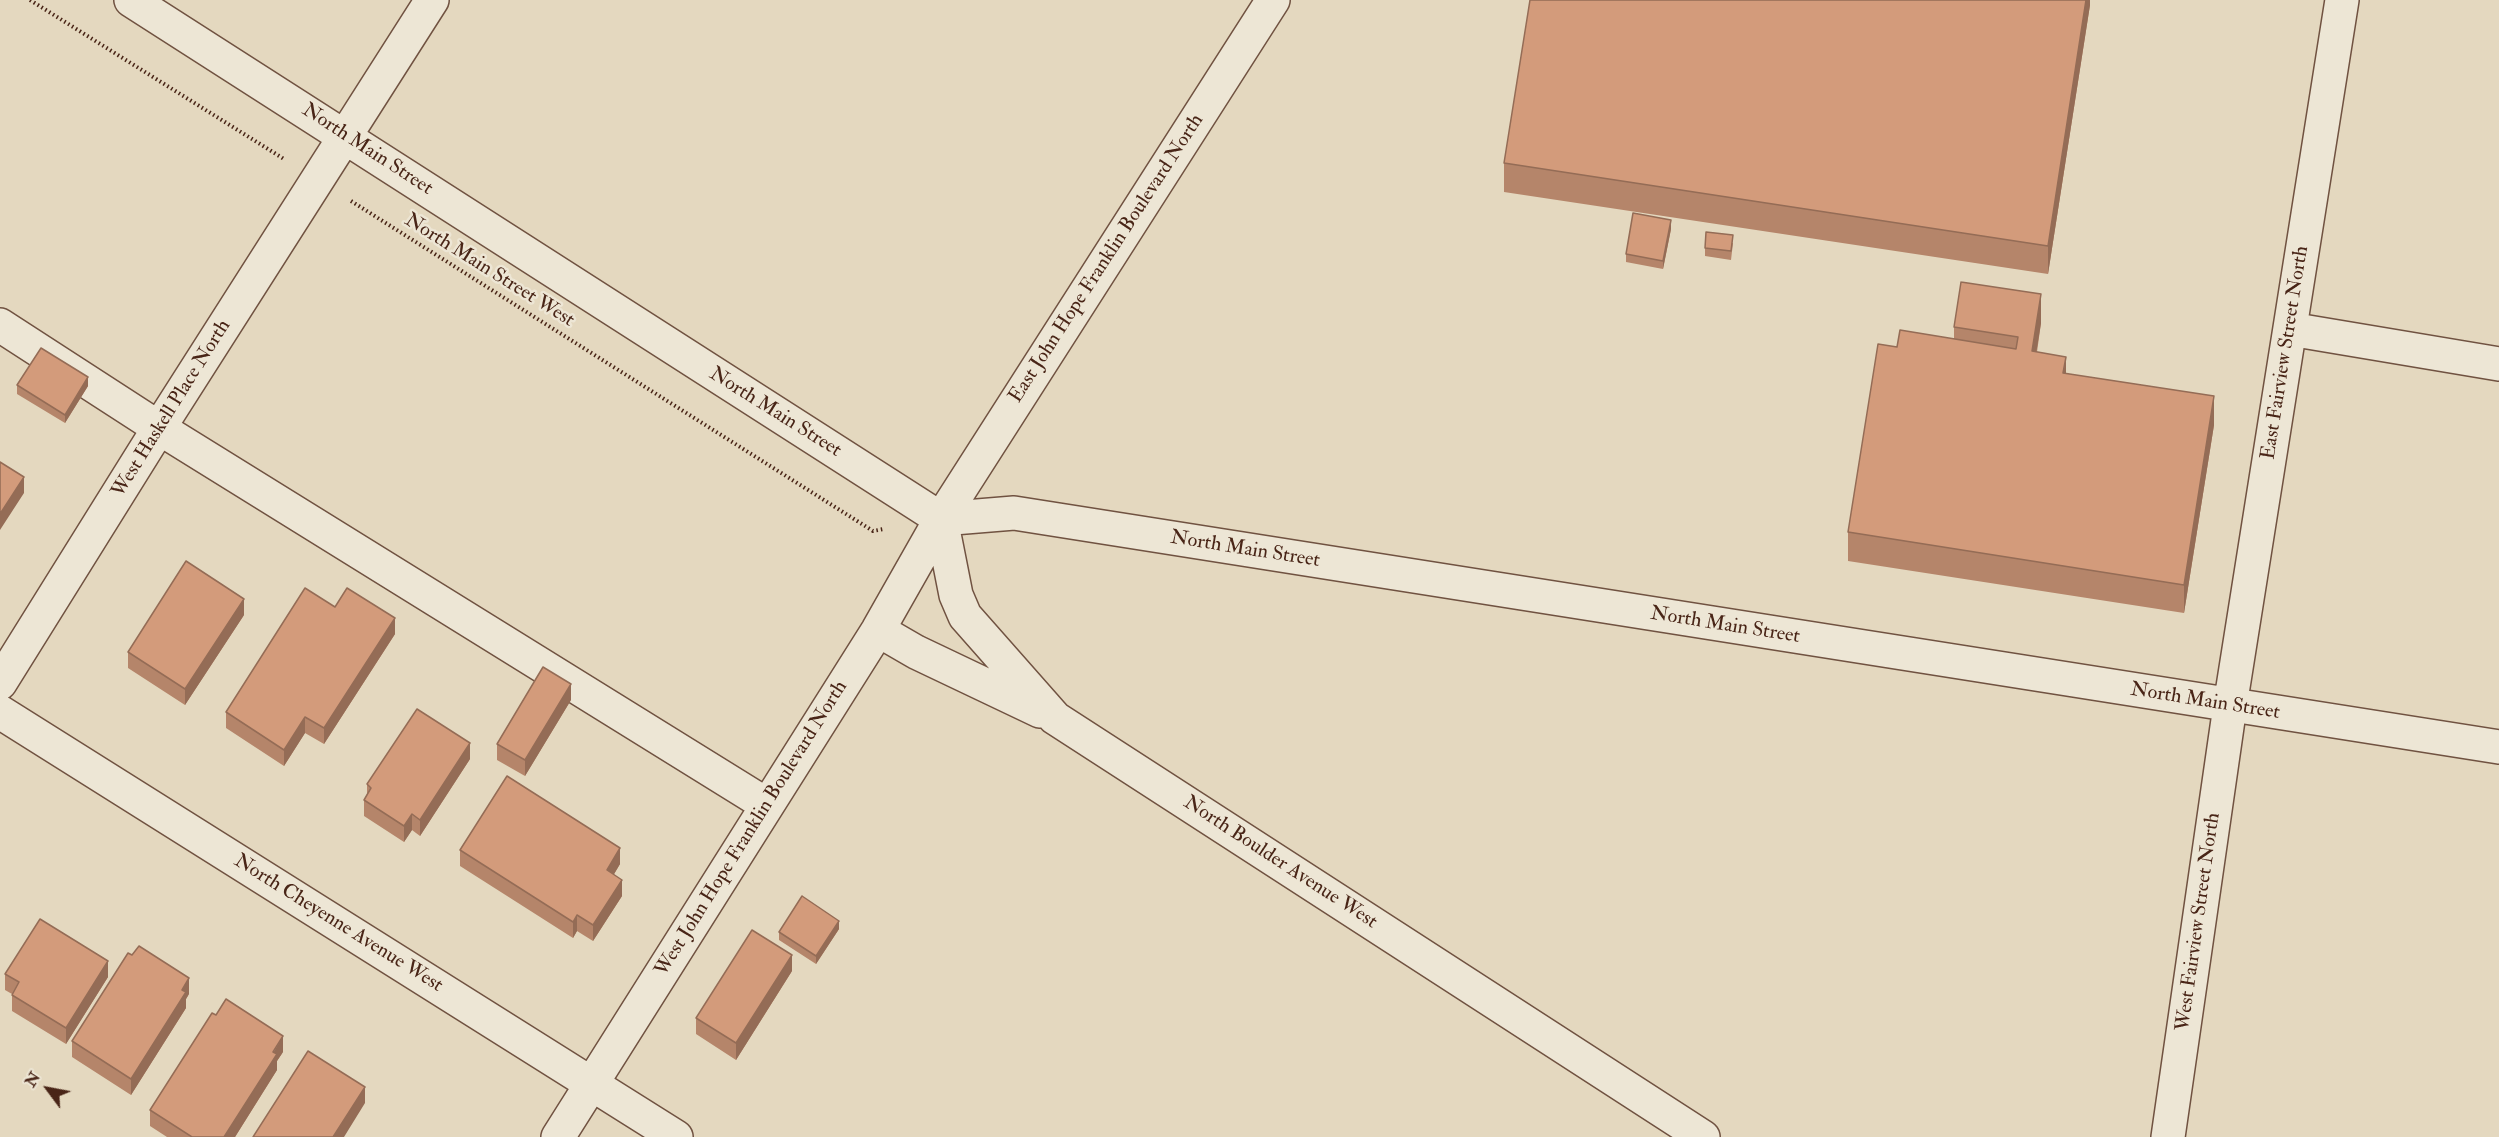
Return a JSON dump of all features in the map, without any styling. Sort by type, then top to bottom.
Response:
[{"type":"street","name":"North Main Street","points":[[131,0],[941,519],[1007,512],[2499,747]]},
{"type":"street","name":"West Haskell Place North","points":[[0,683],[159,428],[432,0]]},
{"type":"street","name":"East John Hope Franklin Boulevard North","points":[[941,519],[1273,0]]},
{"type":"street","name":"East Fairview Street North","points":[[2230,706],[2342,0]]},
{"type":"street","points":[[0,325],[159,428],[767,805]]},
{"type":"street","points":[[2290,329],[2499,364]]},
{"type":"street","name":"West John Hope Franklin Boulevard North","points":[[558,1137],[878,630],[941,519]]},
{"type":"street","name":"North Boulder Avenue West","points":[[941,519],[956,596],[965,616],[1055,718],[1703,1137]]},
{"type":"street","points":[[878,630],[916,652],[1055,718]]},
{"type":"street","name":"West Fairview Street North","points":[[2168,1137],[2230,706]]},
{"type":"street","name":"North Cheyenne Avenue West","points":[[0,712],[676,1137]]},
{"type":"path","name":"North Main Street West","points":[[30,0],[873,531],[941,519]]},
{"type":"building","points":[[1530,0],[2086,0],[2048,246],[1504,163]]},
{"type":"building","points":[[1633,213],[1671,220],[1663,261],[1626,254]]},
{"type":"building","points":[[1706,232],[1733,235],[1731,251],[1705,248]]},
{"type":"building","points":[[1961,282],[2041,294],[2032,351],[2066,357],[2063,373],[2214,396],[2184,585],[1848,532],[1878,344],[1897,347],[1900,330],[2016,349],[2018,337],[1954,327]]},
{"type":"building","points":[[41,348],[88,377],[65,415],[17,385]]},
{"type":"building","points":[[0,462],[24,477],[0,514]]},
{"type":"building","points":[[186,561],[244,599],[185,689],[128,652]]},
{"type":"building","points":[[305,588],[335,607],[347,588],[395,618],[324,728],[305,717],[284,750],[226,712]]},
{"type":"building","points":[[543,667],[571,684],[525,760],[497,744]]},
{"type":"building","points":[[417,709],[470,743],[420,820],[412,814],[404,826],[364,800],[371,788],[367,784]]},
{"type":"building","points":[[507,776],[620,848],[607,870],[622,880],[593,925],[577,915],[573,922],[460,850]]},
{"type":"building","points":[[802,896],[839,921],[816,956],[779,932]]},
{"type":"building","points":[[40,919],[108,961],[66,1028],[12,995],[19,982],[5,974]]},
{"type":"building","points":[[752,930],[792,955],[736,1043],[696,1018]]},
{"type":"building","points":[[139,946],[189,978],[182,990],[186,992],[131,1079],[72,1041],[128,953],[132,955]]},
{"type":"building","points":[[226,999],[283,1036],[273,1052],[277,1054],[224,1137],[192,1137],[150,1110],[212,1013],[216,1015]]},
{"type":"building","points":[[308,1051],[365,1087],[333,1137],[253,1137]]}]
